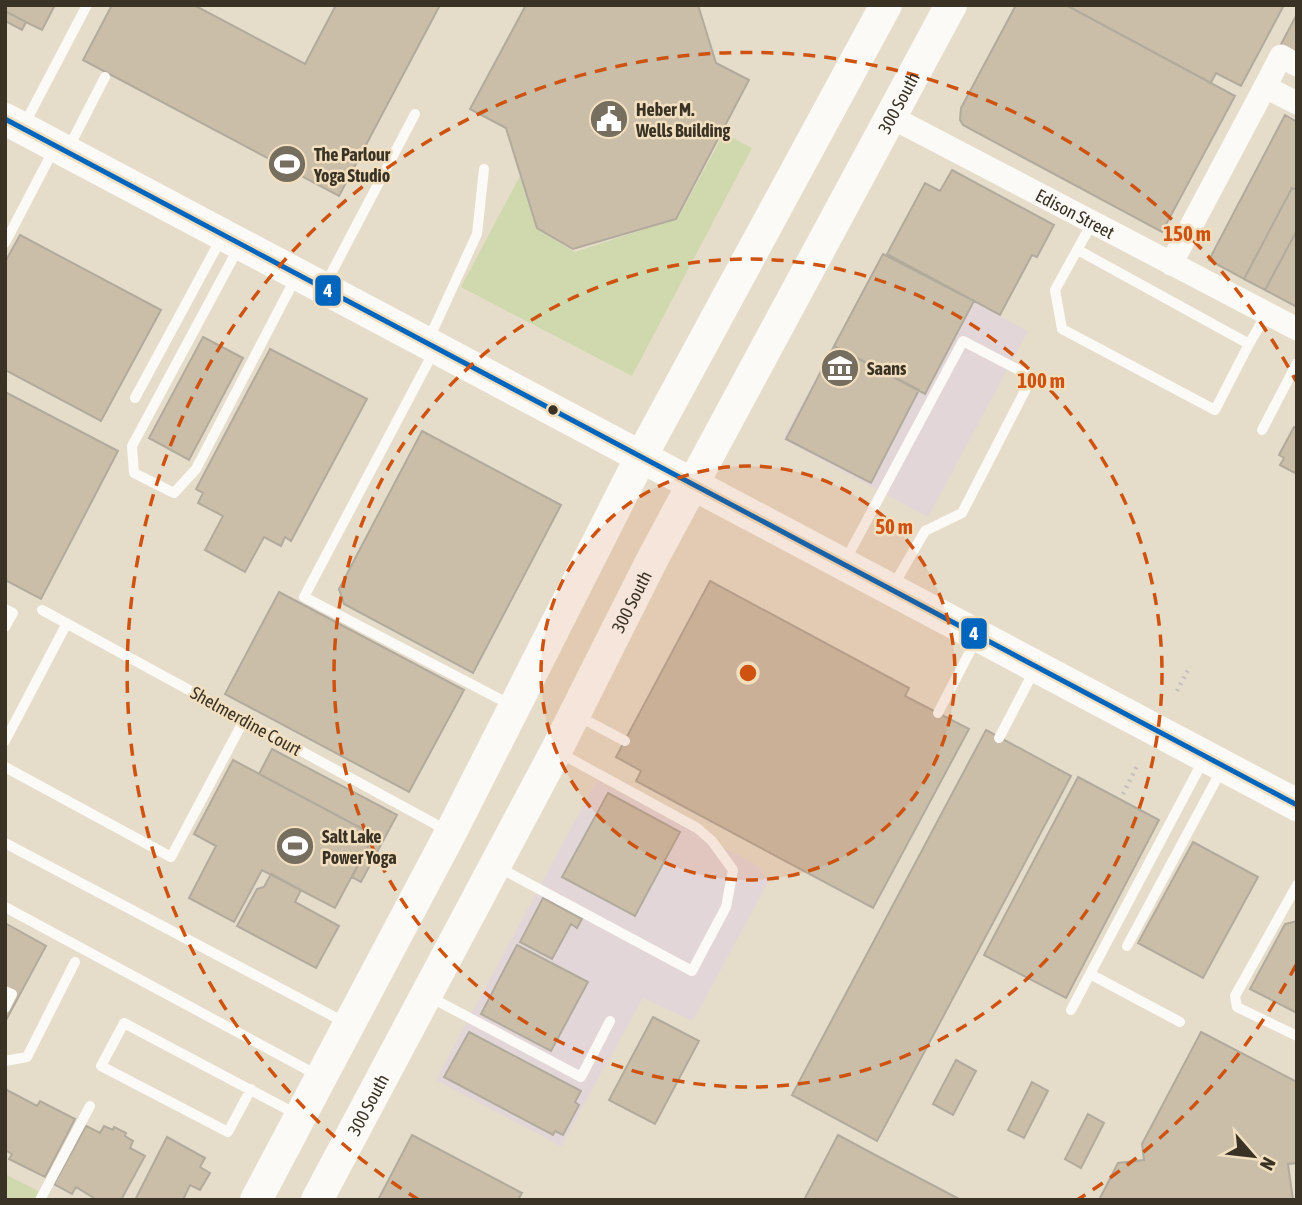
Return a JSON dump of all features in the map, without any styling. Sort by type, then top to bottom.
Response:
[{"type":"street","points":[[256,1200],[450,832],[641,457],[886,5]]},
{"type":"street","name":"300 South","points":[[317,1200],[556,751],[653,558],[950,5]]},
{"type":"street","points":[[1171,264],[1282,57],[1297,65]]},
{"type":"street","points":[[1265,87],[1297,103]]},
{"type":"street","name":"Edison Street","points":[[891,117],[1297,329]]},
{"type":"street","points":[[14,124],[1297,805]]},
{"type":"lane","points":[[14,124],[87,5]]},
{"type":"lane","points":[[5,243],[105,77]]},
{"type":"lane","points":[[232,240],[132,446],[134,473],[174,493],[196,469],[415,114]]},
{"type":"lane","points":[[484,169],[477,234],[431,346],[304,597],[514,706]]},
{"type":"lane","points":[[1092,223],[1055,290],[1062,329],[1215,410],[1267,313]]},
{"type":"lane","points":[[135,398],[232,240]]},
{"type":"lane","points":[[1078,250],[1249,344]]},
{"type":"lane","points":[[844,565],[962,341],[1032,376],[962,513],[925,531],[891,590]]},
{"type":"lane","points":[[1262,430],[1297,363]]},
{"type":"lane","points":[[5,609],[13,613],[5,627]]},
{"type":"lane","name":"Shelmerdine Court","points":[[42,610],[450,832]]},
{"type":"lane","points":[[5,741],[67,624]]},
{"type":"lane","points":[[938,713],[978,636]]},
{"type":"lane","points":[[999,738],[1036,667]]},
{"type":"lane","points":[[574,714],[625,741]]},
{"type":"lane","points":[[5,767],[170,857],[244,720]]},
{"type":"lane","points":[[495,866],[692,971],[726,907],[733,870],[712,841],[697,828],[556,751]]},
{"type":"lane","points":[[1127,946],[1214,762]]},
{"type":"lane","points":[[1071,1010],[1214,762]]},
{"type":"lane","points":[[5,844],[349,1024]]},
{"type":"lane","points":[[1297,885],[1235,996],[1237,1007],[1297,1036]]},
{"type":"lane","points":[[5,907],[321,1077]]},
{"type":"lane","points":[[5,1061],[27,1057],[75,962]]},
{"type":"lane","points":[[1090,974],[1180,1022]]},
{"type":"lane","points":[[5,991],[12,994],[5,1008]]},
{"type":"lane","points":[[427,995],[581,1077],[610,1021]]},
{"type":"lane","points":[[251,1090],[228,1132],[101,1066],[124,1023],[251,1090],[300,1116]]},
{"type":"lane","points":[[40,1200],[90,1106]]},
{"type":"path","points":[[1177,691],[1190,666]]},
{"type":"path","points":[[1123,794],[1137,766]]},
{"type":"shaded area","points":[[883,254],[1028,331],[928,517],[783,439]]},
{"type":"shaded area","points":[[597,780],[758,866],[768,882],[693,1021],[643,998],[561,1146],[436,1080]]},
{"type":"green space","points":[[724,133],[752,148],[632,376],[461,287],[520,176],[536,228],[575,252],[678,218]]},
{"type":"green space","points":[[5,1174],[40,1192],[36,1200],[5,1198]]},
{"type":"building","points":[[5,5],[55,5],[42,30],[26,22],[22,30],[5,21]]},
{"type":"building","points":[[112,5],[194,5],[305,64],[336,5],[440,5],[339,196],[83,60]]},
{"type":"building","name":"Heber M. Wells Building","points":[[526,5],[698,5],[716,63],[749,80],[676,219],[573,249],[537,228],[506,128],[470,109]]},
{"type":"building","points":[[1016,5],[1066,5],[1235,96],[1162,232],[963,125],[960,120],[961,108]]},
{"type":"building","points":[[1066,5],[1284,5],[1241,86],[1216,73],[1211,83]]},
{"type":"building","points":[[5,11],[26,22],[22,30],[5,21]]},
{"type":"building","points":[[1297,14],[1297,57],[1279,48]]},
{"type":"building","points":[[1285,115],[1297,122],[1297,190],[1292,188],[1244,279],[1209,260]]},
{"type":"building","points":[[952,170],[1054,225],[1037,257],[1032,255],[1000,315],[887,254],[925,183],[940,191]]},
{"type":"building","points":[[1292,188],[1297,190],[1297,230],[1265,290],[1244,279]]},
{"type":"building","points":[[1297,230],[1297,307],[1265,290]]},
{"type":"building","points":[[20,235],[161,310],[101,421],[5,370],[5,262]]},
{"type":"building","points":[[883,254],[974,301],[925,394],[834,346]]},
{"type":"building","points":[[203,337],[243,358],[189,460],[149,438]]},
{"type":"building","points":[[834,346],[919,390],[871,483],[786,439]]},
{"type":"building","points":[[270,349],[367,399],[291,541],[285,537],[281,546],[264,537],[245,572],[205,550],[223,516],[198,503],[203,493],[196,489]]},
{"type":"building","points":[[5,392],[118,451],[41,599],[5,580]]},
{"type":"building","points":[[1294,427],[1297,428],[1297,474],[1280,465],[1284,458],[1279,455]]},
{"type":"building","points":[[422,431],[561,505],[473,673],[344,604],[339,589]]},
{"type":"building","points":[[710,581],[909,688],[905,696],[969,729],[873,908],[636,781],[641,771],[616,757]]},
{"type":"building","points":[[279,592],[464,690],[409,792],[225,694]]},
{"type":"building","points":[[986,730],[1071,776],[877,1141],[792,1095]]},
{"type":"building","points":[[272,749],[397,815],[361,882],[352,877],[374,835],[259,774]]},
{"type":"building","points":[[233,760],[374,835],[335,908],[262,870],[234,922],[189,898],[216,846],[194,834]]},
{"type":"building","points":[[1078,777],[1159,820],[1066,998],[984,955]]},
{"type":"building","points":[[608,793],[680,832],[635,916],[562,877]]},
{"type":"building","points":[[1193,842],[1258,877],[1203,978],[1138,943]]},
{"type":"building","points":[[271,874],[301,890],[295,902],[339,926],[316,968],[237,926],[257,889],[264,887]]},
{"type":"building","points":[[543,898],[582,919],[577,928],[571,924],[552,959],[520,942]]},
{"type":"building","points":[[1297,921],[1297,1013],[1250,989],[1285,924]]},
{"type":"building","points":[[5,923],[46,946],[5,1022]]},
{"type":"building","points":[[517,945],[588,982],[551,1051],[481,1014]]},
{"type":"building","points":[[653,1017],[699,1041],[655,1124],[609,1100]]},
{"type":"building","points":[[469,1032],[581,1091],[575,1102],[579,1105],[563,1135],[555,1131],[553,1135],[444,1077]]},
{"type":"building","points":[[1201,1032],[1297,1082],[1297,1163],[1288,1164],[1293,1200],[1099,1200],[1118,1163],[1144,1160],[1142,1144]]},
{"type":"building","points":[[956,1060],[976,1071],[953,1115],[933,1104]]},
{"type":"building","points":[[1032,1082],[1048,1091],[1024,1138],[1008,1130]]},
{"type":"building","points":[[5,1089],[37,1106],[40,1101],[75,1119],[45,1177],[9,1159],[12,1154],[5,1150]]},
{"type":"building","points":[[1088,1114],[1104,1123],[1081,1168],[1065,1159]]},
{"type":"building","points":[[86,1126],[100,1133],[104,1126],[126,1133],[125,1136],[133,1141],[130,1148],[145,1156],[121,1200],[97,1200],[76,1187],[72,1194],[54,1184]]},
{"type":"building","points":[[412,1135],[522,1193],[518,1200],[378,1200]]},
{"type":"building","points":[[838,1135],[879,1157],[961,1200],[804,1200]]},
{"type":"building","points":[[167,1137],[205,1158],[200,1167],[210,1173],[200,1190],[190,1185],[183,1200],[135,1200]]},
{"type":"transit line","name":"4","points":[[5,119],[1297,805]]},
{"type":"place","name":"Heber M. Wells Building","points":[[609,119]]},
{"type":"place","name":"The Parlour Yoga Studio","points":[[287,164]]},
{"type":"place","name":"Saans","points":[[840,368]]},
{"type":"place","name":"Salt Lake Power Yoga","points":[[295,846]]}]
